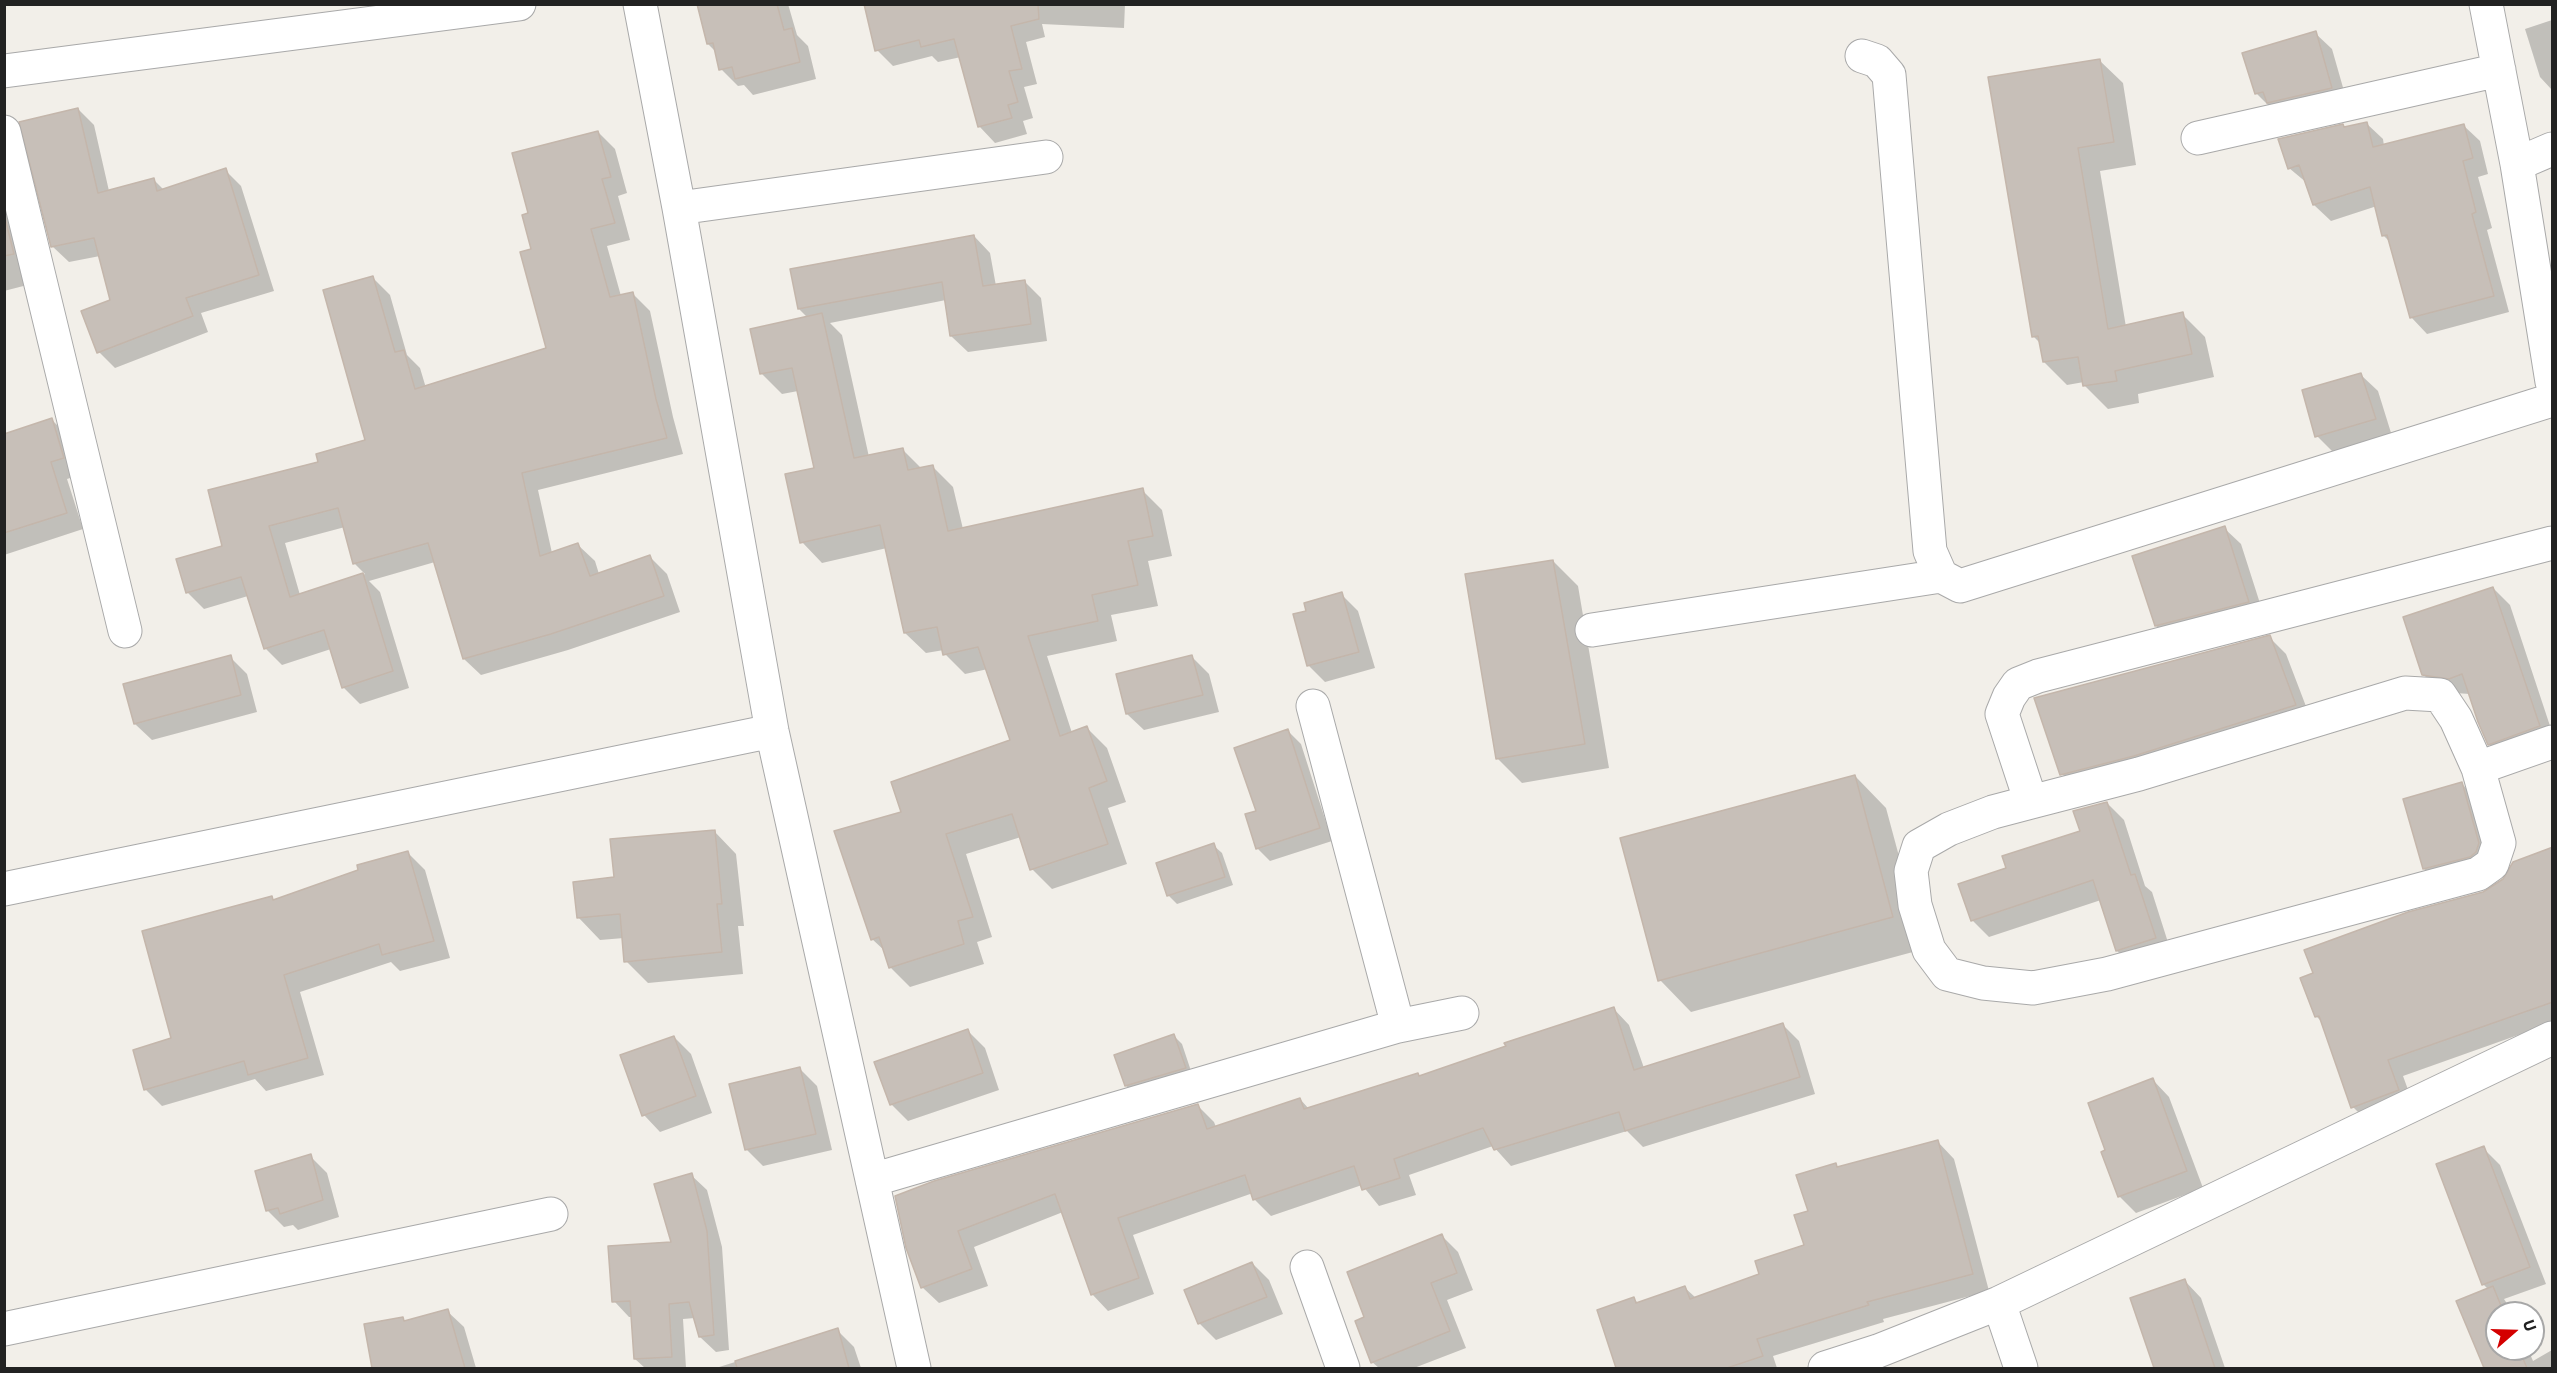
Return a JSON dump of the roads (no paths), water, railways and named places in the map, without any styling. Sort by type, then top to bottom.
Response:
[{"type":"street","points":[[4,71],[519,4]]},
{"type":"street","points":[[640,4],[679,208],[772,731],[914,1368]]},
{"type":"street","points":[[2486,4],[2517,164],[2553,382]]},
{"type":"street","points":[[1862,56],[1877,62],[1889,75],[1930,551],[1941,576]]},
{"type":"street","points":[[2198,138],[2499,70]]},
{"type":"street","points":[[4,132],[126,631]]},
{"type":"street","points":[[2517,164],[2553,149]]},
{"type":"street","points":[[679,208],[1046,157]]},
{"type":"street","points":[[1592,630],[1941,576],[1960,586],[2553,400]]},
{"type":"street","points":[[2031,802],[2002,714],[2009,697],[2018,684],[2038,676],[2553,543]]},
{"type":"street","points":[[2405,693],[2440,695],[2456,719],[2478,768],[2499,843],[2492,864],[2478,874],[2107,975],[2033,988],[1983,983],[1947,974],[1929,950],[1915,905],[1911,871],[1918,846],[1949,829],[1993,812],[2139,774],[2405,693]]},
{"type":"street","points":[[1313,706],[1398,1026]]},
{"type":"street","points":[[4,889],[772,731]]},
{"type":"street","points":[[2478,768],[2553,742]]},
{"type":"street","points":[[872,1180],[1398,1026],[1462,1014]]},
{"type":"street","points":[[1825,1368],[1881,1360],[2553,1038]]},
{"type":"street","points":[[4,1329],[551,1214]]},
{"type":"street","points":[[1307,1267],[1343,1368]]},
{"type":"street","points":[[1999,1303],[2020,1368]]}]
